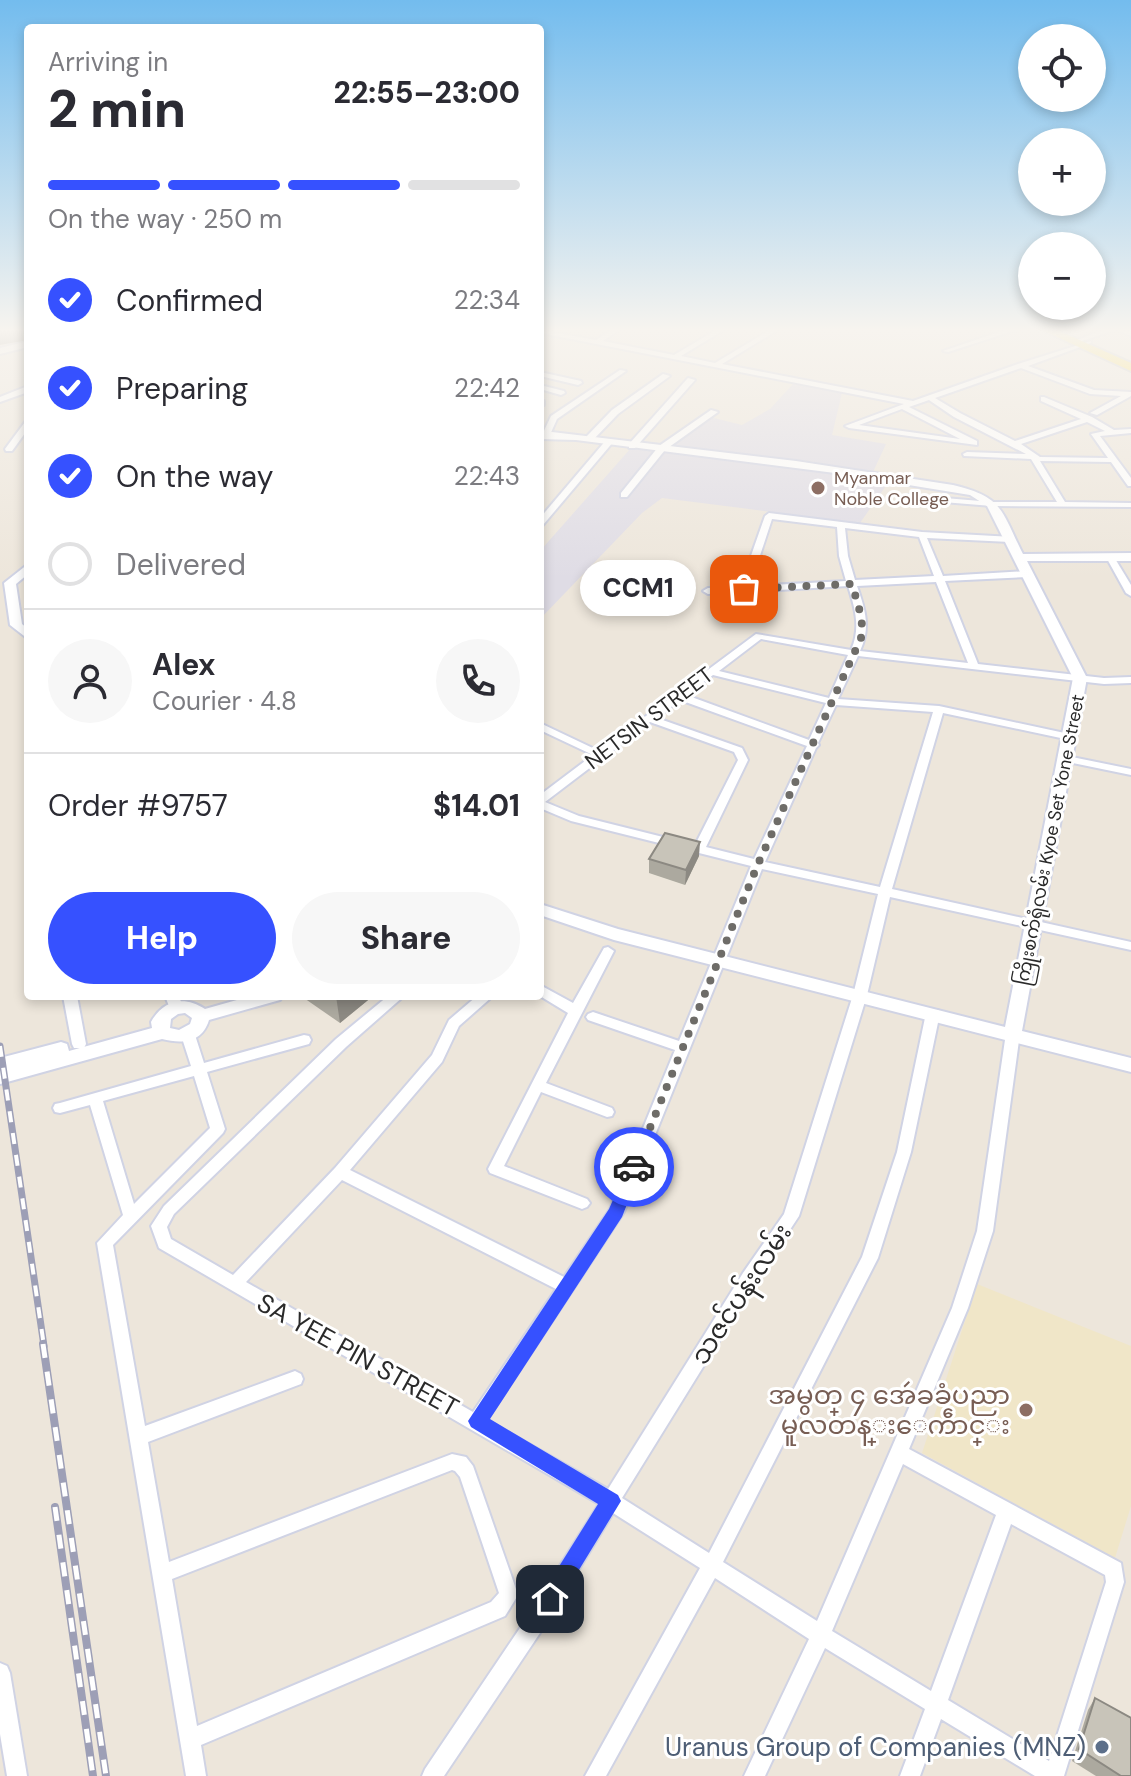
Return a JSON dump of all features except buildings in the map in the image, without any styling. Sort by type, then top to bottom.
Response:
[{"type":"street","points":[[544,434],[554,418],[561,413]]},
{"type":"street","points":[[590,438],[614,413]]},
{"type":"street","points":[[632,446],[662,413]]},
{"type":"street","points":[[624,495],[662,448],[713,413]]},
{"type":"street","points":[[886,413],[846,427],[974,443],[915,413]]},
{"type":"street","points":[[952,413],[1017,443],[1036,459],[1062,504]]},
{"type":"street","points":[[1082,413],[1114,432]]},
{"type":"street","points":[[1017,443],[1097,413]]},
{"type":"street","points":[[9,449],[24,429]]},
{"type":"street","points":[[1131,431],[1095,434],[1131,484]]},
{"type":"street","points":[[544,436],[590,438],[632,446],[808,464],[953,488],[974,493],[992,504]]},
{"type":"street","points":[[544,518],[610,441]]},
{"type":"street","points":[[967,454],[1131,463]]},
{"type":"street","points":[[909,497],[992,504],[1131,505]]},
{"type":"street","name":"ကြိုးစက်ရုံလမ်း Kyoe Set Yone Street","points":[[992,504],[1080,678],[1013,1033]]},
{"type":"street","points":[[744,589],[766,517],[922,535],[1010,539]]},
{"type":"street","points":[[477,1421],[616,1212],[758,864],[861,638],[862,619],[841,556],[841,526]]},
{"type":"street","points":[[922,535],[974,666]]},
{"type":"street","points":[[1110,557],[1131,593]]},
{"type":"street","points":[[1021,558],[1131,557]]},
{"type":"street","points":[[24,571],[10,583],[7,609],[16,625],[24,631]]},
{"type":"street","points":[[708,591],[1028,574]]},
{"type":"street","name":"NETSIN STREET","points":[[544,799],[759,636],[854,653]]},
{"type":"street","points":[[854,653],[1080,678],[1131,680]]},
{"type":"street","points":[[711,672],[834,702],[939,709],[1070,737]]},
{"type":"street","points":[[678,696],[814,745]]},
{"type":"street","name":"သဇင်ပန်းလမ်း","points":[[432,1776],[535,1623],[749,1278],[791,1216],[860,995],[885,892],[939,709]]},
{"type":"street","points":[[648,718],[738,750],[742,755],[743,760],[699,849]]},
{"type":"street","points":[[544,728],[600,755]]},
{"type":"street","points":[[1067,759],[1131,772]]},
{"type":"street","points":[[544,804],[575,819],[758,864],[1131,946]]},
{"type":"street","points":[[544,910],[601,930],[718,961],[1131,1065]]},
{"type":"street","points":[[582,1203],[495,1169],[608,951]]},
{"type":"street","points":[[544,992],[575,1011]]},
{"type":"street","points":[[71,1000],[79,1044]]},
{"type":"street","points":[[202,1016],[260,1000]]},
{"type":"street","name":"SA YEE PIN STREET","points":[[392,1000],[341,1043],[169,1210],[159,1226],[164,1243],[611,1501],[821,1635],[1054,1776]]},
{"type":"street","points":[[234,1285],[340,1172],[437,1058],[454,1023],[481,1000]]},
{"type":"street","points":[[0,1065],[161,1027],[174,1037],[188,1035],[201,1024],[202,1016],[195,1008],[174,1002],[165,1014],[161,1027]]},
{"type":"street","points":[[595,1776],[712,1565],[870,1258],[904,1152],[933,1013]]},
{"type":"street","points":[[593,1017],[683,1048]]},
{"type":"street","points":[[0,1077],[161,1027]]},
{"type":"street","points":[[754,1776],[821,1635],[960,1308],[985,1231],[1013,1033]]},
{"type":"street","points":[[188,1035],[218,1129],[105,1243],[196,1776]]},
{"type":"street","points":[[60,1108],[304,1040]]},
{"type":"street","points":[[537,1085],[607,1112]]},
{"type":"street","points":[[95,1098],[131,1217]]},
{"type":"street","points":[[340,1172],[566,1286]]},
{"type":"street","points":[[138,1437],[295,1379]]},
{"type":"street","points":[[900,1453],[1114,1570],[1115,1582],[1054,1776]]},
{"type":"street","points":[[161,1574],[452,1462],[460,1463],[467,1472],[509,1595],[498,1609],[190,1739]]},
{"type":"street","points":[[910,1776],[1007,1511]]},
{"type":"street","points":[[0,1673],[17,1776]]},
{"type":"shaded area","points":[[763,413],[837,413],[832,435],[886,444],[873,472],[809,461],[668,446],[710,417],[742,425]]},
{"type":"shaded area","points":[[631,448],[727,456],[890,480],[860,523],[662,498],[642,513],[544,615],[544,546]]},
{"type":"shaded area","points":[[977,1284],[1131,1346],[1131,1506],[1115,1558],[922,1453]]},
{"type":"railway","points":[[0,1046],[44,1346]]},
{"type":"railway","points":[[43,1344],[106,1776]]},
{"type":"railway","points":[[55,1507],[93,1776]]},
{"type":"way so far","points":[[634,1167],[758,864],[861,638],[862,619],[852,584],[744,589]]},
{"type":"place","name":"Myanmar Noble College","points":[[818,488]]},
{"type":"place","name":"CCM1","points":[[744,589]]},
{"type":"place","name":"အမွတ္ ၄ အေဴခခံပညာ မူလတန္းေကဵာင္း","points":[[1026,1410]]},
{"type":"place","name":"Uranus Group of Companies (MNZ)","points":[[1102,1747]]},
{"type":"route","points":[[550,1599],[611,1501],[477,1421],[616,1212],[634,1167]]}]
